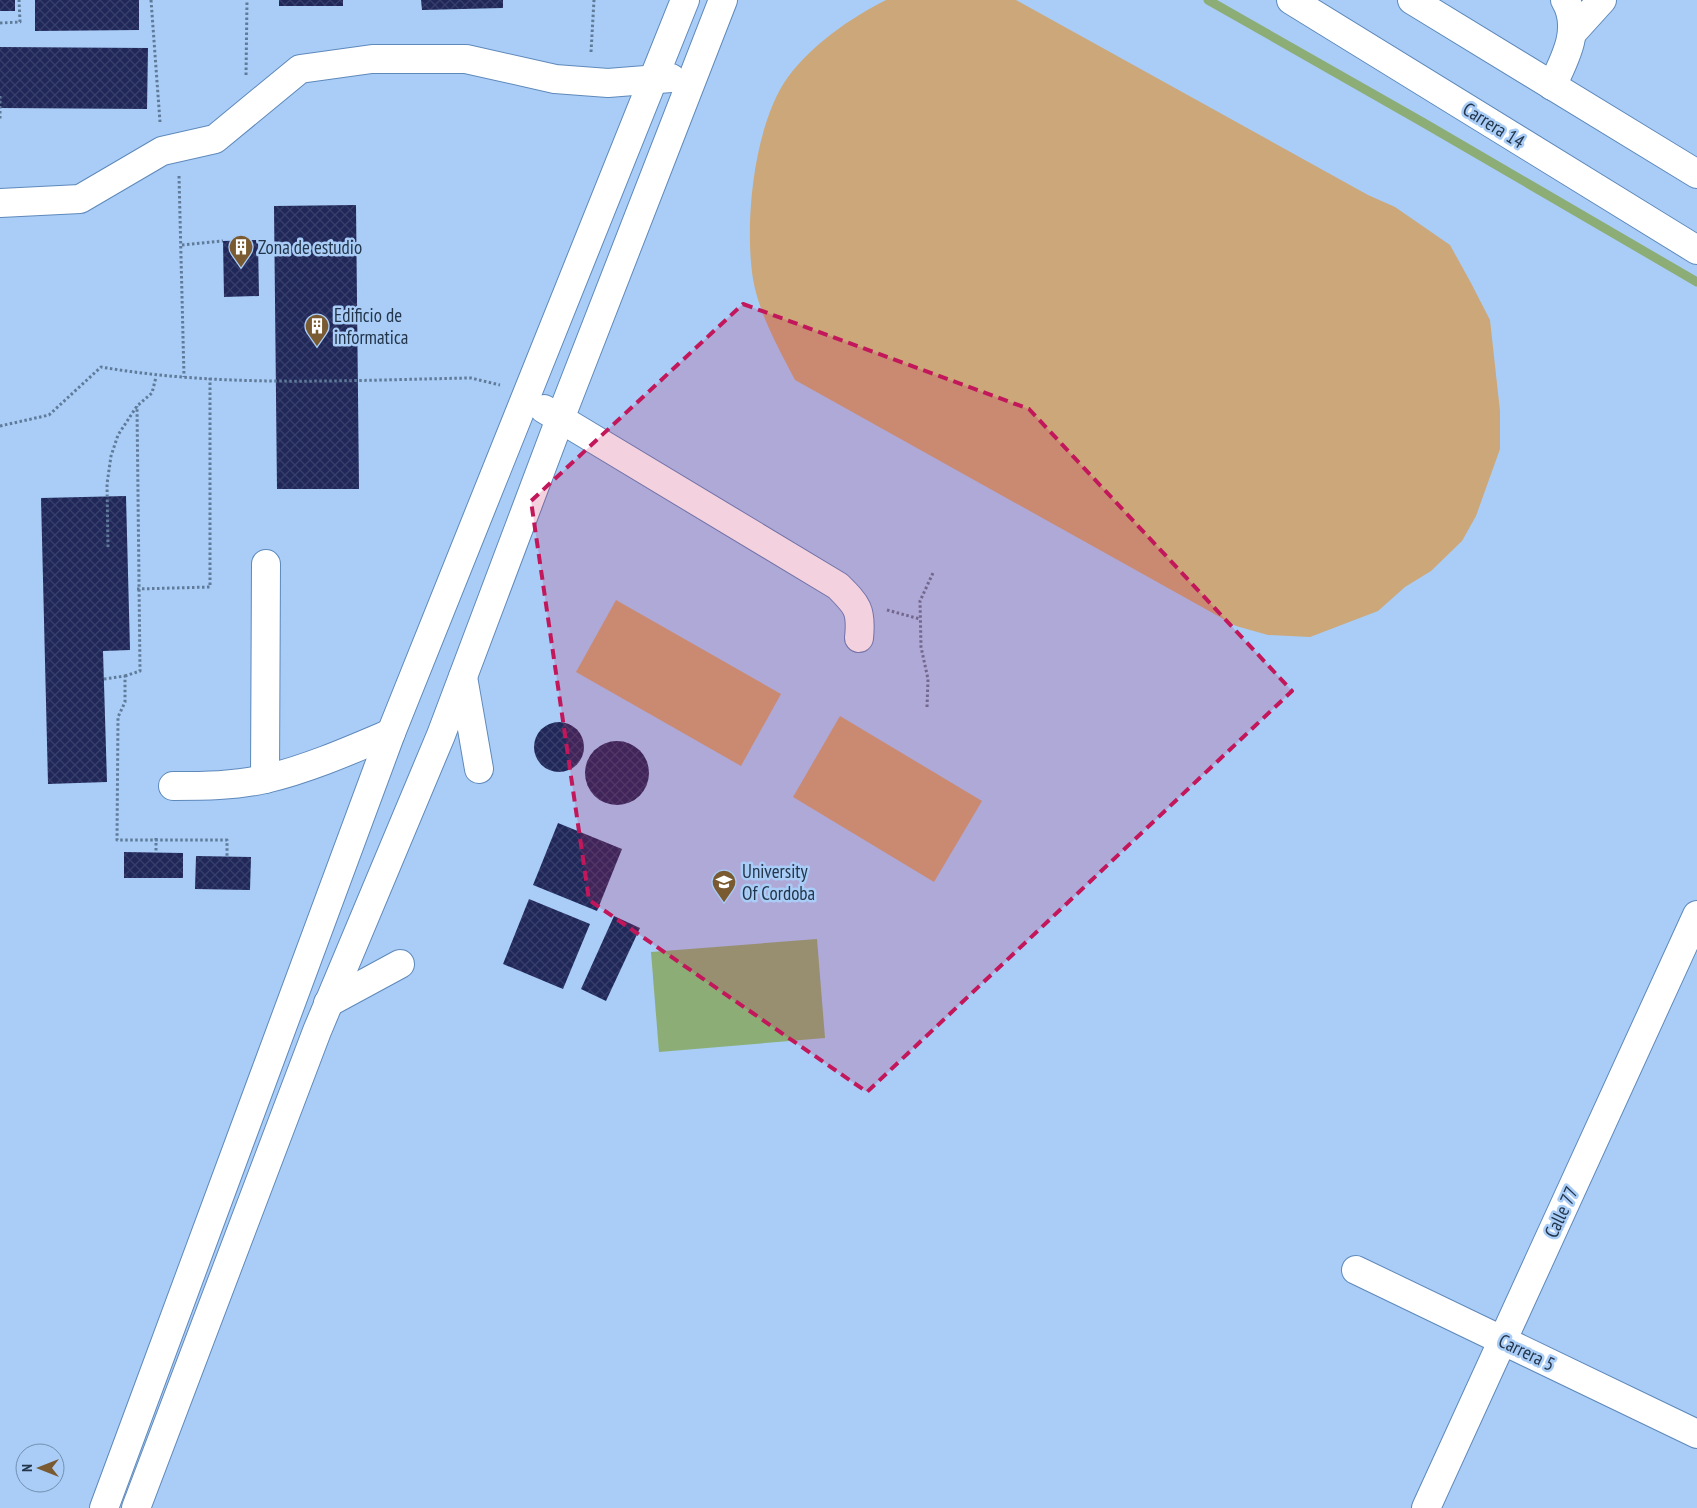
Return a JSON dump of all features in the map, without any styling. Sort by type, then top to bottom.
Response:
[{"type":"street","points":[[104,1508],[392,734],[685,0]]},
{"type":"street","points":[[136,1508],[317,1031],[441,735],[560,419],[723,0]]},
{"type":"street","name":"Carrera 14","points":[[1291,0],[1697,250]]},
{"type":"street","points":[[1412,0],[1697,174]]},
{"type":"street","points":[[1565,0],[1572,12],[1573,32]]},
{"type":"street","points":[[1552,86],[1573,32],[1602,0]]},
{"type":"street","points":[[0,203],[80,199],[162,151],[215,139],[300,69],[372,59],[466,59],[555,80],[590,82],[654,81],[695,74]]},
{"type":"street","points":[[526,398],[838,586],[855,602],[861,618],[859,638]]},
{"type":"street","points":[[265,779],[266,564]]},
{"type":"street","points":[[463,676],[479,769]]},
{"type":"street","points":[[173,786],[222,785],[265,779],[341,754],[392,734]]},
{"type":"street","name":"Calle 77","points":[[1426,1508],[1697,916]]},
{"type":"street","points":[[328,1003],[400,964]]},
{"type":"street","points":[[284,1021],[317,1031]]},
{"type":"street","name":"Carrera 5","points":[[1356,1270],[1697,1434]]},
{"type":"street","points":[[159,1360],[188,1367]]},
{"type":"path","points":[[0,23],[20,22],[19,0]]},
{"type":"path","points":[[151,0],[162,151],[175,163],[179,174],[184,377]]},
{"type":"path","points":[[245,113],[248,0]]},
{"type":"path","points":[[590,82],[594,0]]},
{"type":"path","points":[[0,96],[0,121]]},
{"type":"path","points":[[182,245],[223,241]]},
{"type":"path","points":[[0,426],[49,415],[101,368],[156,377],[240,380],[471,378],[498,384],[526,398]]},
{"type":"path","points":[[108,547],[106,484],[111,456],[118,435],[137,406],[152,394],[156,377]]},
{"type":"path","points":[[137,589],[210,587],[210,378]]},
{"type":"path","points":[[125,676],[140,671],[137,589],[137,406]]},
{"type":"path","points":[[928,707],[928,680],[921,647],[920,602],[933,573]]},
{"type":"path","points":[[156,838],[156,853]]},
{"type":"highlighted area","points":[[743,304],[1029,409],[1292,691],[867,1092],[589,900],[531,501]]},
{"type":"shaded area","points":[[886,0],[1016,0],[1368,195],[1395,207],[1450,245],[1490,320],[1500,411],[1500,449],[1476,516],[1462,541],[1431,571],[1405,587],[1378,611],[1310,637],[1268,635],[1236,626],[795,380],[765,318],[753,279],[750,230],[751,202],[754,174],[760,147],[767,120],[776,97],[798,65],[833,33],[859,15]]},
{"type":"shaded area","points":[[616,600],[781,694],[741,766],[576,672]]},
{"type":"shaded area","points":[[840,716],[982,801],[934,882],[793,797]]},
{"type":"shaded area","points":[[817,939],[825,1038],[659,1052],[651,952]]},
{"type":"building","points":[[0,0],[15,0],[15,11],[0,11]]},
{"type":"building","points":[[35,0],[139,0],[139,30],[35,31]]},
{"type":"building","points":[[279,0],[343,0],[343,6],[279,6]]},
{"type":"building","points":[[421,0],[503,0],[503,8],[422,10]]},
{"type":"building","points":[[0,47],[148,48],[147,109],[0,108]]},
{"type":"building","name":"Edificio de informatica","points":[[356,205],[359,489],[277,489],[274,206]]},
{"type":"building","name":"Zona de estudio","points":[[258,240],[259,296],[224,297],[223,241]]},
{"type":"building","points":[[126,496],[130,650],[103,651],[107,782],[48,784],[41,498]]},
{"type":"building","points":[[559,722],[568,724],[579,733],[584,747],[582,756],[573,767],[559,772],[550,770],[539,761],[534,747],[536,738],[545,727]]},
{"type":"building","points":[[617,741],[635,747],[643,755],[649,773],[643,791],[635,799],[617,805],[599,799],[591,791],[585,773],[591,755],[599,747]]},
{"type":"building","points":[[558,823],[622,849],[597,911],[533,885]]},
{"type":"building","points":[[124,852],[183,853],[183,878],[124,878]]},
{"type":"building","points":[[196,856],[251,857],[250,890],[195,889]]},
{"type":"building","points":[[529,899],[590,924],[563,989],[503,964]]},
{"type":"building","points":[[614,916],[640,928],[606,1001],[581,989]]},
{"type":"waterway","points":[[1208,0],[1697,282]]},
{"type":"place","name":"Zona de estudio","points":[[241,268]]},
{"type":"place","name":"Edificio de informatica","points":[[317,347]]},
{"type":"place","name":"University Of Cordoba","points":[[724,903]]}]
